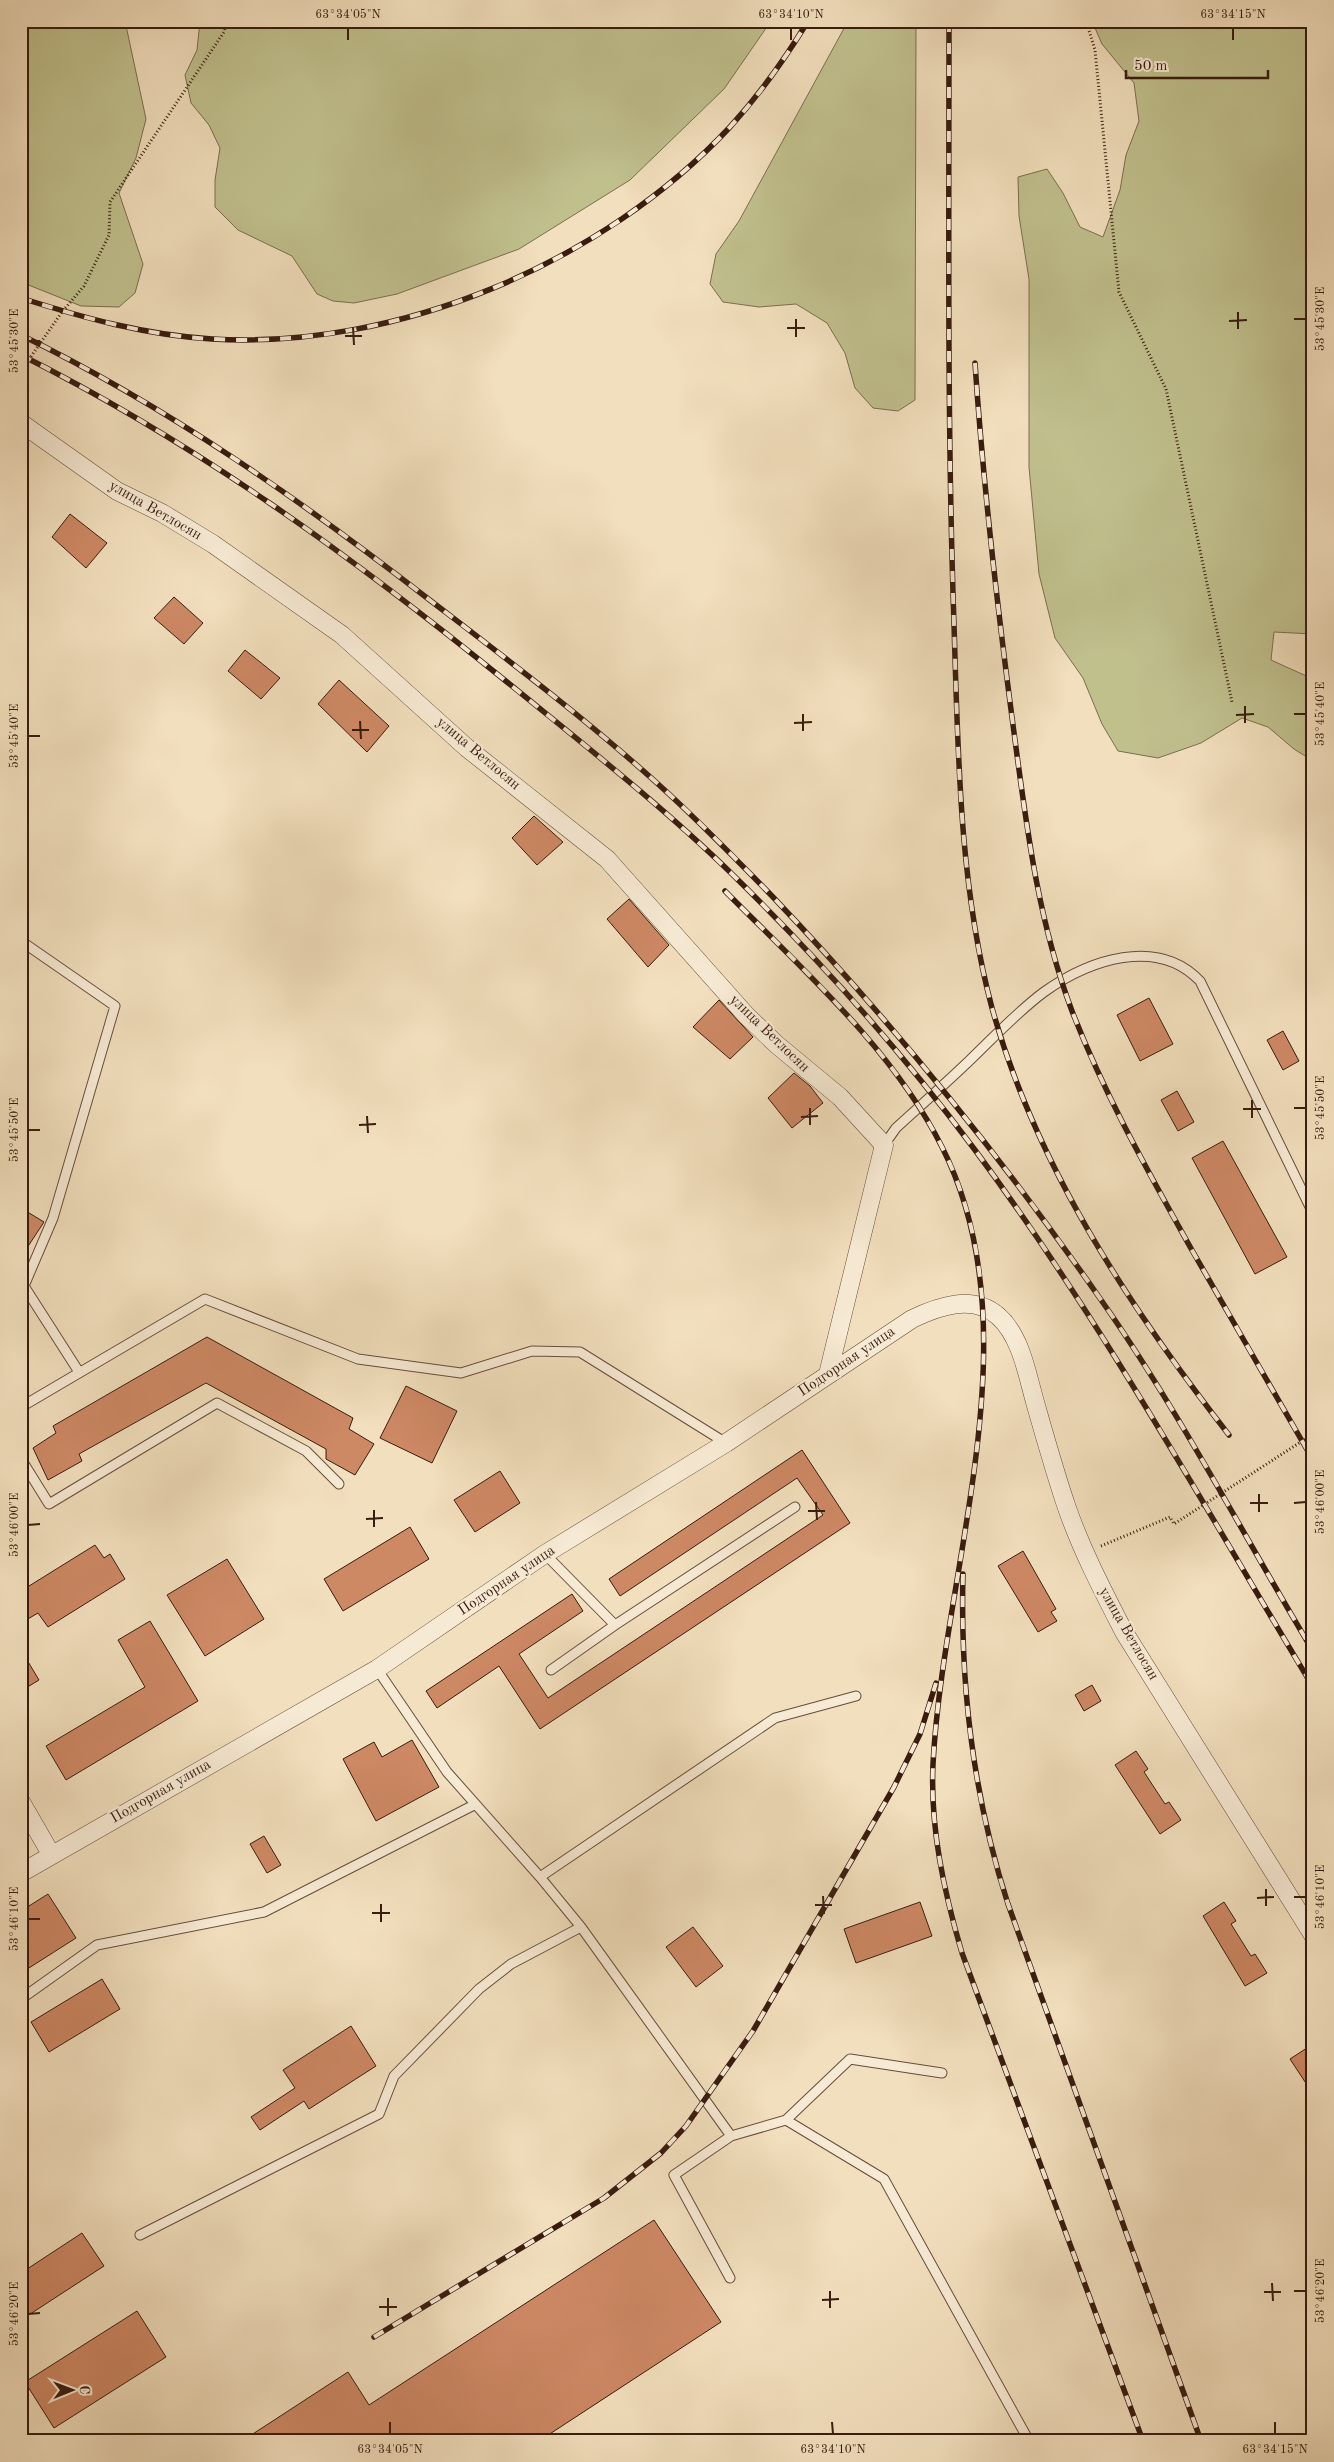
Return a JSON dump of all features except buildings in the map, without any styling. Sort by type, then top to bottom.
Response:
[{"type":"street","name":"улица Ветлосян","points":[[21,423],[117,491],[162,513],[213,544],[342,635],[467,748],[607,859],[746,1015],[776,1044],[840,1097],[884,1145]]},
{"type":"street","points":[[828,1374],[884,1145]]},
{"type":"street","name":"Подгорная улица","points":[[21,1873],[50,1854],[377,1669],[545,1554],[726,1443],[828,1374],[925,1312],[961,1303],[972,1304],[992,1311]]},
{"type":"street","name":"улица Ветлосян","points":[[992,1311],[1006,1324],[1016,1343],[1067,1508],[1085,1553],[1124,1632],[1313,1935]]},
{"type":"street","points":[[21,1802],[50,1854]]},
{"type":"lane","points":[[21,941],[115,1006],[53,1218],[22,1286],[79,1372]]},
{"type":"lane","points":[[884,1145],[896,1128],[1044,992],[1077,972],[1102,963],[1132,957],[1158,957],[1188,968],[1200,981],[1313,1213]]},
{"type":"lane","points":[[21,1407],[205,1299],[358,1359],[461,1373],[532,1351],[580,1352],[726,1443]]},
{"type":"lane","points":[[21,1459],[49,1504],[217,1403],[306,1451],[339,1484]]},
{"type":"lane","points":[[551,1670],[614,1624],[795,1507]]},
{"type":"lane","points":[[545,1554],[614,1624]]},
{"type":"lane","points":[[377,1669],[436,1757],[474,1805],[540,1877],[581,1927],[732,2136]]},
{"type":"lane","points":[[540,1877],[775,1718],[856,1696]]},
{"type":"lane","points":[[21,1999],[97,1945],[264,1912],[474,1805]]},
{"type":"lane","points":[[140,2234],[379,2114],[394,2076],[479,1989],[511,1964],[581,1927]]},
{"type":"lane","points":[[730,2278],[674,2175],[732,2136],[786,2120],[850,2059],[942,2073]]},
{"type":"lane","points":[[786,2120],[884,2179],[1029,2441]]},
{"type":"path","points":[[21,371],[62,312],[84,286],[109,235],[110,202],[192,82],[224,32],[227,21]]},
{"type":"path","points":[[1086,21],[1095,50],[1119,292],[1166,389],[1232,702]]},
{"type":"path","points":[[1085,1553],[1170,1517],[1174,1524],[1313,1434]]},
{"type":"green space","points":[[21,21],[125,21],[146,119],[136,158],[119,193],[143,264],[135,293],[119,307],[81,306],[21,282]]},
{"type":"green space","points":[[200,21],[771,21],[724,89],[630,180],[519,249],[397,294],[354,303],[333,301],[317,294],[292,256],[238,230],[215,207],[215,180],[220,148],[209,125],[191,103],[185,75],[197,50]]},
{"type":"green space","points":[[848,21],[916,21],[915,400],[898,411],[873,408],[855,388],[845,353],[827,323],[796,304],[759,307],[723,302],[710,284],[716,254],[739,221]]},
{"type":"green space","points":[[1092,21],[1313,21],[1313,634],[1274,632],[1271,660],[1313,679],[1313,761],[1294,749],[1268,727],[1242,718],[1201,743],[1158,758],[1118,751],[1102,724],[1083,678],[1055,638],[1039,574],[1029,467],[1029,279],[1019,216],[1018,177],[1047,169],[1063,193],[1080,227],[1103,237],[1120,190],[1126,155],[1139,121],[1134,83],[1102,44]]},
{"type":"railway","points":[[21,298],[139,330],[212,339],[282,339],[354,330],[424,313],[493,288],[559,257],[622,219],[679,176],[730,127],[752,102],[781,63],[808,21]]},
{"type":"railway","points":[[949,21],[949,398],[957,720],[962,818],[973,914],[981,961],[992,1008],[1011,1067],[1034,1124],[1060,1179],[1122,1286],[1156,1337],[1229,1435]]},
{"type":"railway","points":[[21,335],[76,363],[181,424],[333,527],[489,645],[603,736],[702,825],[772,896],[859,991],[943,1090],[1023,1192],[1099,1297],[1183,1427],[1313,1651]]},
{"type":"railway","points":[[21,355],[150,426],[212,465],[273,505],[391,591],[507,682],[649,799],[731,873],[796,938],[918,1077],[975,1150],[1021,1214],[1109,1347],[1313,1687]]},
{"type":"railway","points":[[975,363],[991,544],[1023,798],[1041,905],[1060,976],[1085,1043],[1128,1134],[1193,1252],[1313,1460]]},
{"type":"railway","points":[[725,891],[844,1011],[898,1076],[922,1111],[942,1147],[969,1219],[982,1294],[983,1372],[976,1452],[940,1689],[933,1764],[936,1836],[949,1907],[962,1953],[1143,2441]]},
{"type":"railway","points":[[963,1574],[964,1658],[971,1741],[986,1823],[996,1863],[1008,1904],[1201,2441]]},
{"type":"railway","points":[[374,2337],[604,2198],[661,2153],[686,2126],[753,2031],[894,1787],[920,1734],[936,1683]]}]
